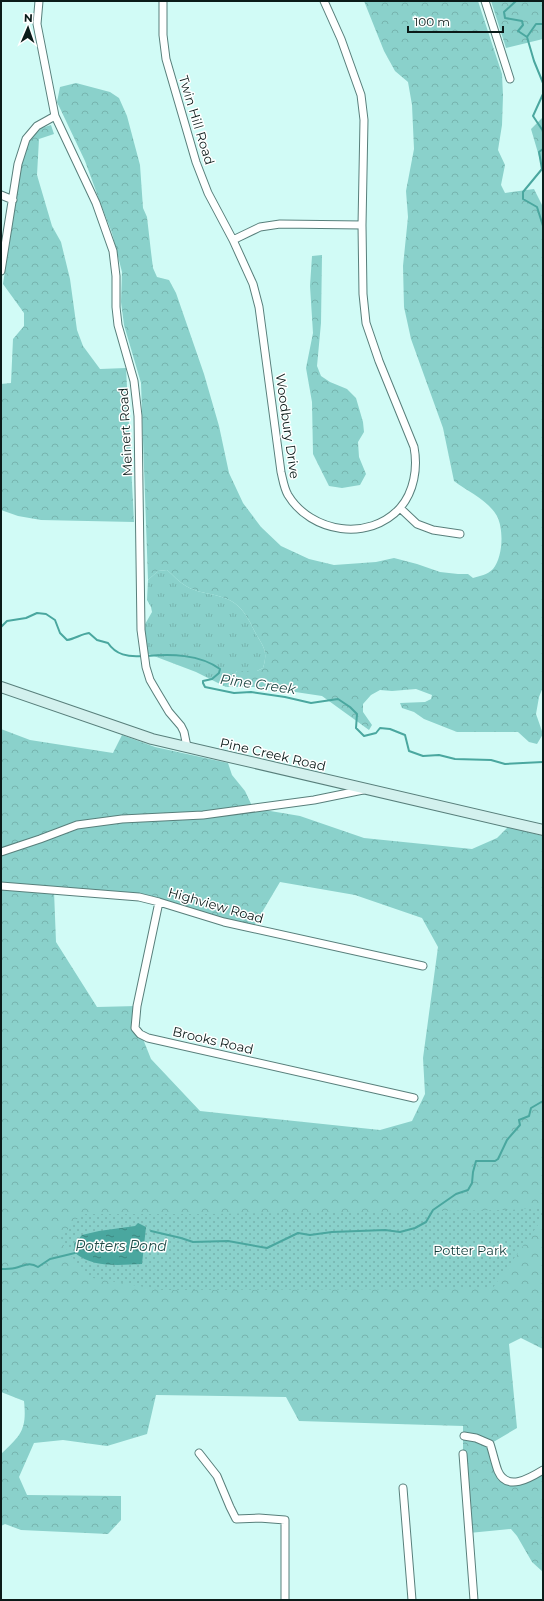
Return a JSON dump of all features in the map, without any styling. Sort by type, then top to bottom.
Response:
[{"type":"street","name":"Meinert Road","points":[[39,1],[38,24],[55,116],[96,203],[113,251],[116,276],[116,307],[118,325],[134,381],[138,416],[140,616],[143,652],[150,680],[166,706],[181,726],[184,732],[187,747]]},
{"type":"street","name":"Twin Hill Road","points":[[163,1],[163,35],[166,59],[178,102],[208,193],[233,240]]},
{"type":"street","name":"Woodbury Drive","points":[[233,240],[253,284],[258,307],[281,472],[288,495],[307,516],[334,528],[354,530],[370,527],[388,518],[400,508],[410,491],[416,460],[414,447],[379,361],[366,323],[363,294],[362,225],[364,120],[361,95],[341,39],[324,1]]},
{"type":"street","points":[[485,1],[510,79]]},
{"type":"street","points":[[1,271],[18,164],[26,139],[37,126],[55,116]]},
{"type":"street","points":[[1,195],[13,200]]},
{"type":"street","points":[[233,240],[260,227],[280,224],[362,225]]},
{"type":"street","points":[[400,508],[417,524],[433,530],[460,534]]},
{"type":"street","name":"Pine Creek Road","points":[[1,687],[145,737],[543,830]]},
{"type":"street","points":[[1,852],[40,840],[77,825],[122,819],[203,815],[314,800],[365,789]]},
{"type":"street","name":"Highview Road","points":[[1,886],[121,895],[159,902],[224,922],[423,966]]},
{"type":"street","name":"Brooks Road","points":[[159,902],[137,1006],[135,1028],[140,1034],[148,1038],[414,1098]]},
{"type":"street","points":[[464,1436],[476,1438],[490,1444],[498,1471],[503,1479],[510,1482],[527,1480],[543,1470]]},
{"type":"street","points":[[199,1453],[217,1476],[236,1519],[259,1518],[285,1520],[285,1600]]},
{"type":"street","points":[[463,1454],[474,1600]]},
{"type":"street","points":[[403,1488],[412,1600]]},
{"type":"green space","points":[[364,1],[478,1],[502,74],[502,125],[498,150],[505,165],[501,185],[505,193],[534,189],[543,207],[543,687],[539,697],[536,714],[543,734],[537,744],[529,742],[518,732],[457,732],[424,719],[414,712],[402,708],[400,703],[425,702],[431,699],[432,695],[416,689],[392,691],[380,690],[371,695],[363,704],[363,712],[372,725],[369,730],[322,696],[262,687],[226,687],[237,671],[257,671],[263,668],[265,654],[263,646],[243,612],[238,606],[226,598],[186,586],[167,570],[158,571],[148,580],[141,383],[124,325],[121,302],[122,272],[112,233],[85,161],[57,102],[60,87],[76,83],[110,92],[119,98],[127,116],[140,165],[143,208],[147,217],[153,268],[157,277],[169,280],[176,293],[204,374],[219,426],[229,473],[243,503],[261,527],[281,546],[309,559],[334,565],[376,562],[394,558],[440,572],[468,574],[473,578],[491,571],[499,558],[501,551],[501,528],[497,516],[483,500],[454,481],[443,428],[411,339],[404,307],[403,266],[408,217],[406,191],[414,149],[412,105],[408,82],[395,71],[384,51]]},
{"type":"green space","points":[[491,1],[543,1],[543,39],[506,48]]},
{"type":"green space","points":[[543,117],[543,170],[531,129]]},
{"type":"green space","points":[[51,125],[54,134],[39,139],[37,175],[52,226],[61,242],[70,279],[77,330],[83,346],[100,369],[126,368],[134,522],[41,520],[18,516],[1,510],[1,384],[11,383],[13,339],[24,326],[24,313],[3,284],[22,163],[29,138],[38,129]]},
{"type":"green space","points":[[322,255],[321,323],[317,366],[321,376],[330,382],[347,389],[356,398],[363,422],[364,432],[358,442],[359,457],[366,474],[360,485],[342,488],[329,486],[313,454],[312,402],[306,368],[313,333],[310,286],[312,256]]},
{"type":"green space","points":[[167,570],[186,586],[226,598],[241,609],[263,646],[265,658],[263,668],[257,671],[237,671],[226,687],[196,672],[146,653],[144,626],[152,612],[147,600],[148,580],[158,571]]},
{"type":"green space","points":[[1,729],[30,740],[113,753],[122,735],[155,747],[228,763],[232,775],[245,791],[253,808],[300,816],[364,838],[472,849],[497,838],[508,827],[543,836],[543,1349],[521,1338],[509,1344],[517,1428],[490,1444],[498,1471],[511,1482],[543,1470],[543,1572],[532,1562],[517,1536],[511,1529],[469,1533],[463,1454],[463,1426],[299,1421],[286,1397],[156,1395],[147,1434],[107,1446],[63,1440],[34,1443],[19,1477],[27,1495],[121,1496],[121,1520],[108,1534],[21,1530],[5,1524],[1,1526],[1,1454],[18,1437],[23,1426],[25,1411],[24,1401],[1,1392]],"holes":[[[280,882],[355,895],[422,918],[438,947],[423,1058],[425,1094],[412,1121],[380,1130],[200,1111],[151,1059],[135,1019],[137,1006],[97,1007],[56,942],[54,891],[159,902],[252,929]]]},
{"type":"green space","name":"Potter Park","points":[[543,1208],[543,1218],[492,1289],[161,1290],[87,1277],[59,1239],[82,1214],[208,1214],[506,1210]]},
{"type":"water","name":"Potters Pond","points":[[138,1223],[146,1227],[142,1264],[115,1265],[98,1263],[82,1258],[75,1253],[74,1244],[82,1235],[135,1226]]},
{"type":"waterway","points":[[516,1],[504,12],[505,18],[522,21],[523,25],[518,31],[527,37],[534,61],[543,83]]},
{"type":"waterway","points":[[527,37],[536,24],[543,24]]},
{"type":"waterway","points":[[543,94],[533,116],[543,131]]},
{"type":"waterway","points":[[543,149],[539,152],[542,169],[523,192],[523,199],[537,207],[543,226]]},
{"type":"waterway","name":"Pine Creek","points":[[1,627],[7,621],[26,618],[37,613],[46,614],[55,620],[60,633],[67,640],[89,633],[97,640],[108,643],[119,653],[132,656],[142,656]]},
{"type":"waterway","name":"Pine Creek","points":[[147,656],[185,656],[203,660],[212,664],[220,669],[219,673],[212,679],[203,681],[205,687],[234,693],[251,692],[285,697],[311,703],[338,699],[357,714],[356,728],[364,736],[376,733],[380,728],[390,729],[405,735],[409,751],[423,756],[439,755],[455,759],[491,760],[505,764],[543,762]]},
{"type":"waterway","points":[[151,1231],[193,1242],[228,1241],[267,1248],[298,1233],[310,1235],[332,1232],[385,1230],[400,1232],[415,1228],[426,1222],[433,1210],[456,1194],[468,1190],[472,1183],[476,1161],[495,1161],[498,1159],[507,1140],[520,1125],[519,1120],[529,1116],[531,1108],[543,1101]]},
{"type":"waterway","points":[[1,1269],[13,1268],[26,1264],[32,1264],[38,1267],[50,1259],[75,1253]]}]
